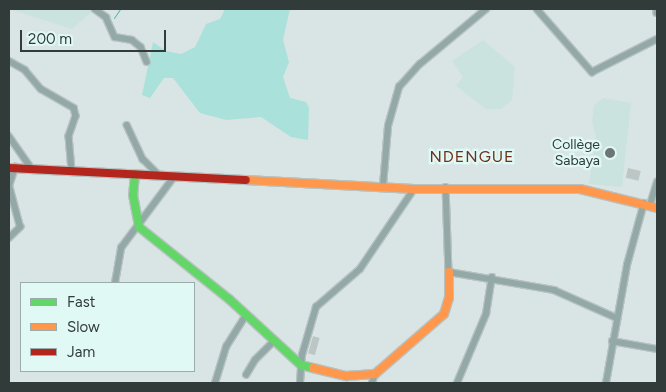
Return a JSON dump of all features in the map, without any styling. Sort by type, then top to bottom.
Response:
[{"type":"main road","points":[[12,167],[414,189],[446,187],[580,189],[650,205]]},
{"type":"main road","points":[[135,174],[133,195],[139,226],[275,340],[301,366],[346,376],[374,374],[444,314],[449,298],[449,272]]},
{"type":"street","points":[[95,9],[106,17],[115,37],[132,40],[141,46],[147,62]]},
{"type":"street","points":[[383,186],[388,126],[399,87],[420,64],[486,9]]},
{"type":"street","points":[[536,9],[592,72],[657,39]]},
{"type":"street","points":[[9,61],[26,70],[41,89],[74,108],[76,116],[69,136],[72,169]]},
{"type":"street","points":[[127,125],[142,159],[160,176]]},
{"type":"street","points":[[9,136],[32,167]]},
{"type":"street","points":[[9,238],[17,234],[20,223],[9,187],[12,167]]},
{"type":"street","points":[[115,282],[121,266],[119,252],[174,177]]},
{"type":"street","points":[[606,383],[617,318],[657,182]]},
{"type":"street","points":[[446,187],[449,272],[492,277],[569,294],[617,318]]},
{"type":"street","points":[[300,383],[301,366],[316,307],[360,269],[414,189]]},
{"type":"street","points":[[458,383],[486,314],[492,277]]},
{"type":"street","points":[[215,383],[226,347],[246,315]]},
{"type":"street","points":[[246,376],[275,340]]},
{"type":"street","points":[[612,341],[657,349]]},
{"type":"street","points":[[372,383],[374,374]]},
{"type":"shaded area","points":[[9,9],[95,9],[72,29]]},
{"type":"shaded area","points":[[225,9],[290,9],[283,40],[289,62],[283,77],[290,98],[306,102],[309,108],[308,140],[291,137],[261,117],[226,120],[200,113],[173,78],[164,78],[150,98],[142,95],[153,42],[166,51],[181,54],[195,47],[206,24],[220,19]]},
{"type":"shaded area","points":[[483,40],[515,67],[512,100],[501,109],[486,109],[456,86],[463,77],[452,61]]},
{"type":"shaded area","name":"Collège Sabaya","points":[[603,98],[631,103],[622,187],[589,184],[596,137],[592,121],[594,105]]},
{"type":"building","points":[[628,168],[641,171],[638,181],[626,178]]},
{"type":"building","points":[[313,336],[320,338],[315,355],[308,353]]},
{"type":"waterway","points":[[114,18],[120,9]]},
{"type":"traffic: fast","points":[[135,174],[133,195],[139,227],[229,299],[301,365],[313,368]]},
{"type":"traffic: slow","points":[[246,180],[414,189],[580,189],[657,208]]},
{"type":"traffic: slow","points":[[313,368],[346,376],[375,374],[444,314],[449,298],[449,272]]},
{"type":"traffic: jam","points":[[9,168],[246,180]]},
{"type":"place","name":"Collège Sabaya","points":[[610,153]]},
{"type":"district","name":"NDENGUE","points":[[472,157]]}]
